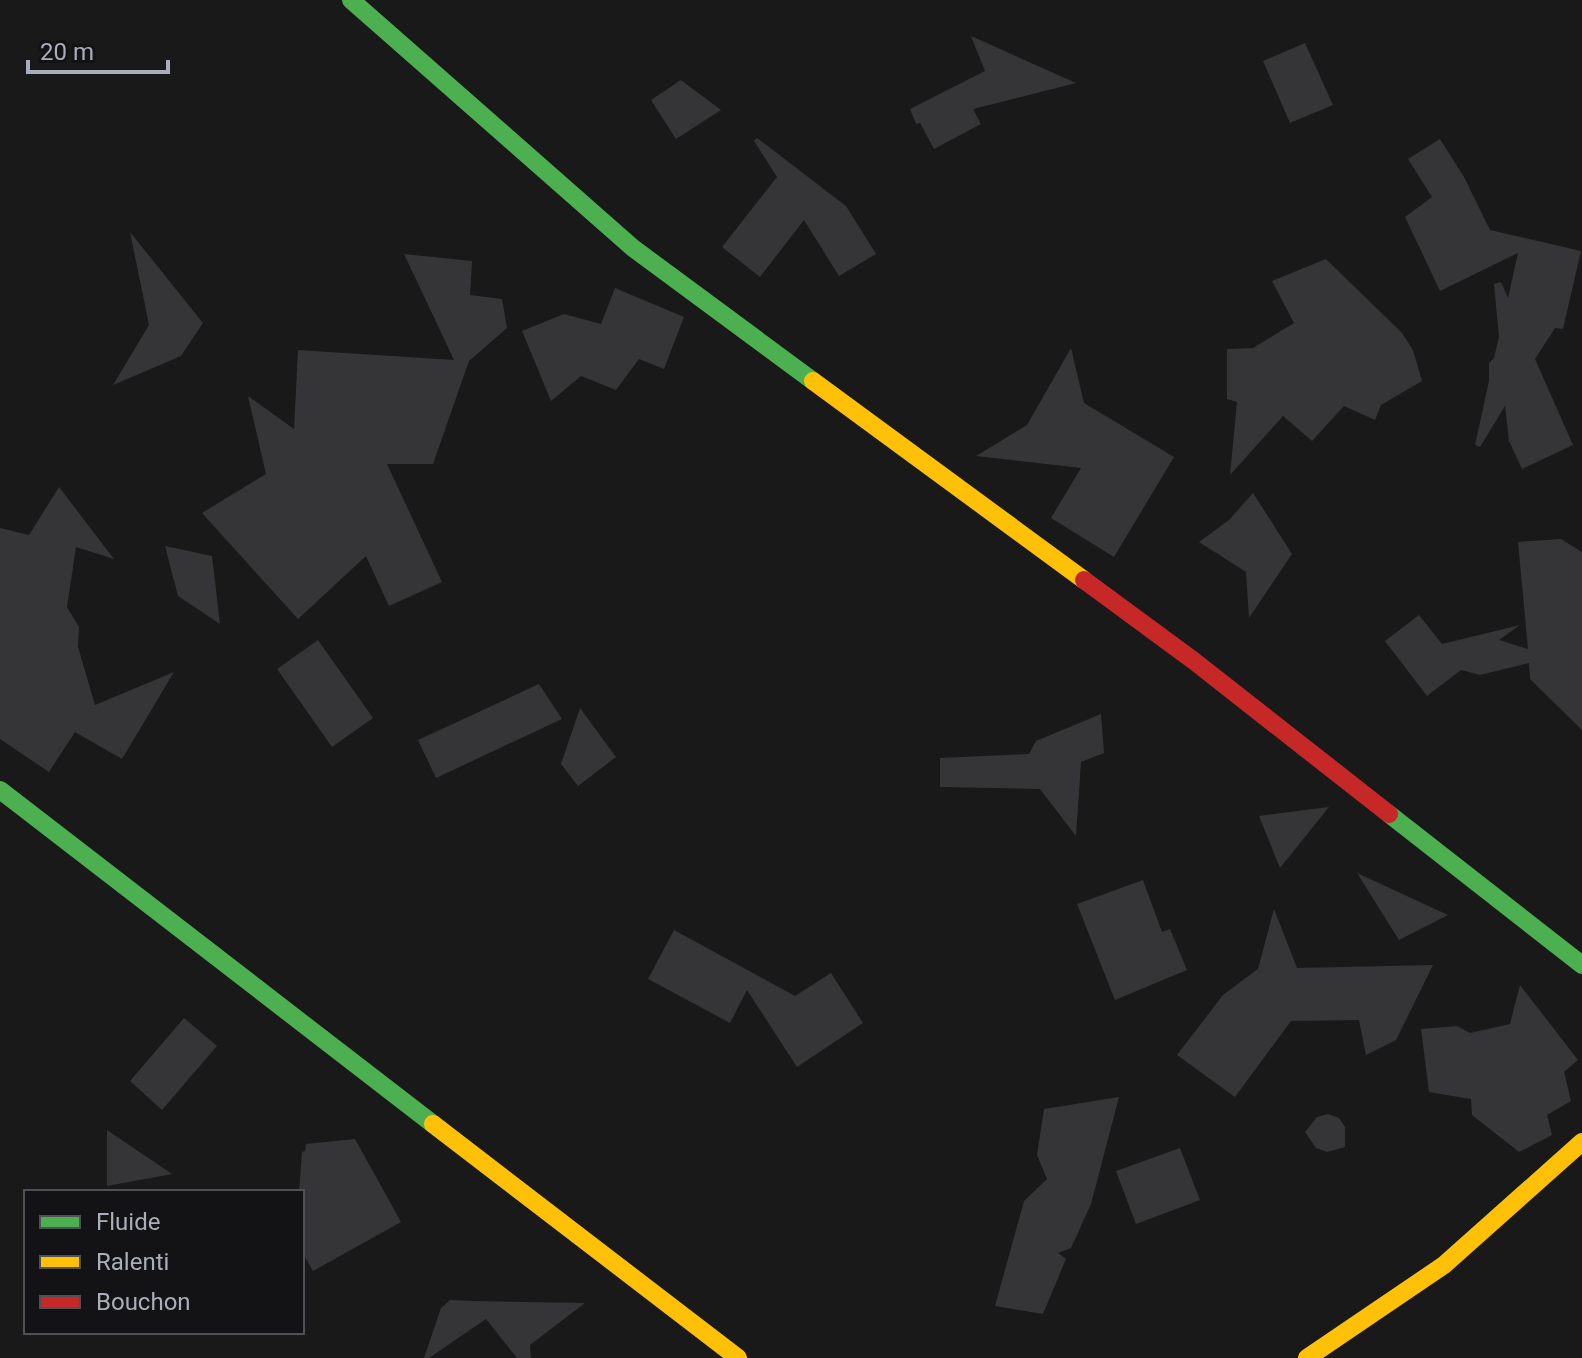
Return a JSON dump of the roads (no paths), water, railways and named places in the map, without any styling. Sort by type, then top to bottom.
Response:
[{"type":"street","points":[[351,0],[633,248],[1194,661],[1582,965]]},
{"type":"street","points":[[0,790],[738,1358]]},
{"type":"street","points":[[1307,1358],[1444,1265],[1582,1142]]}]
